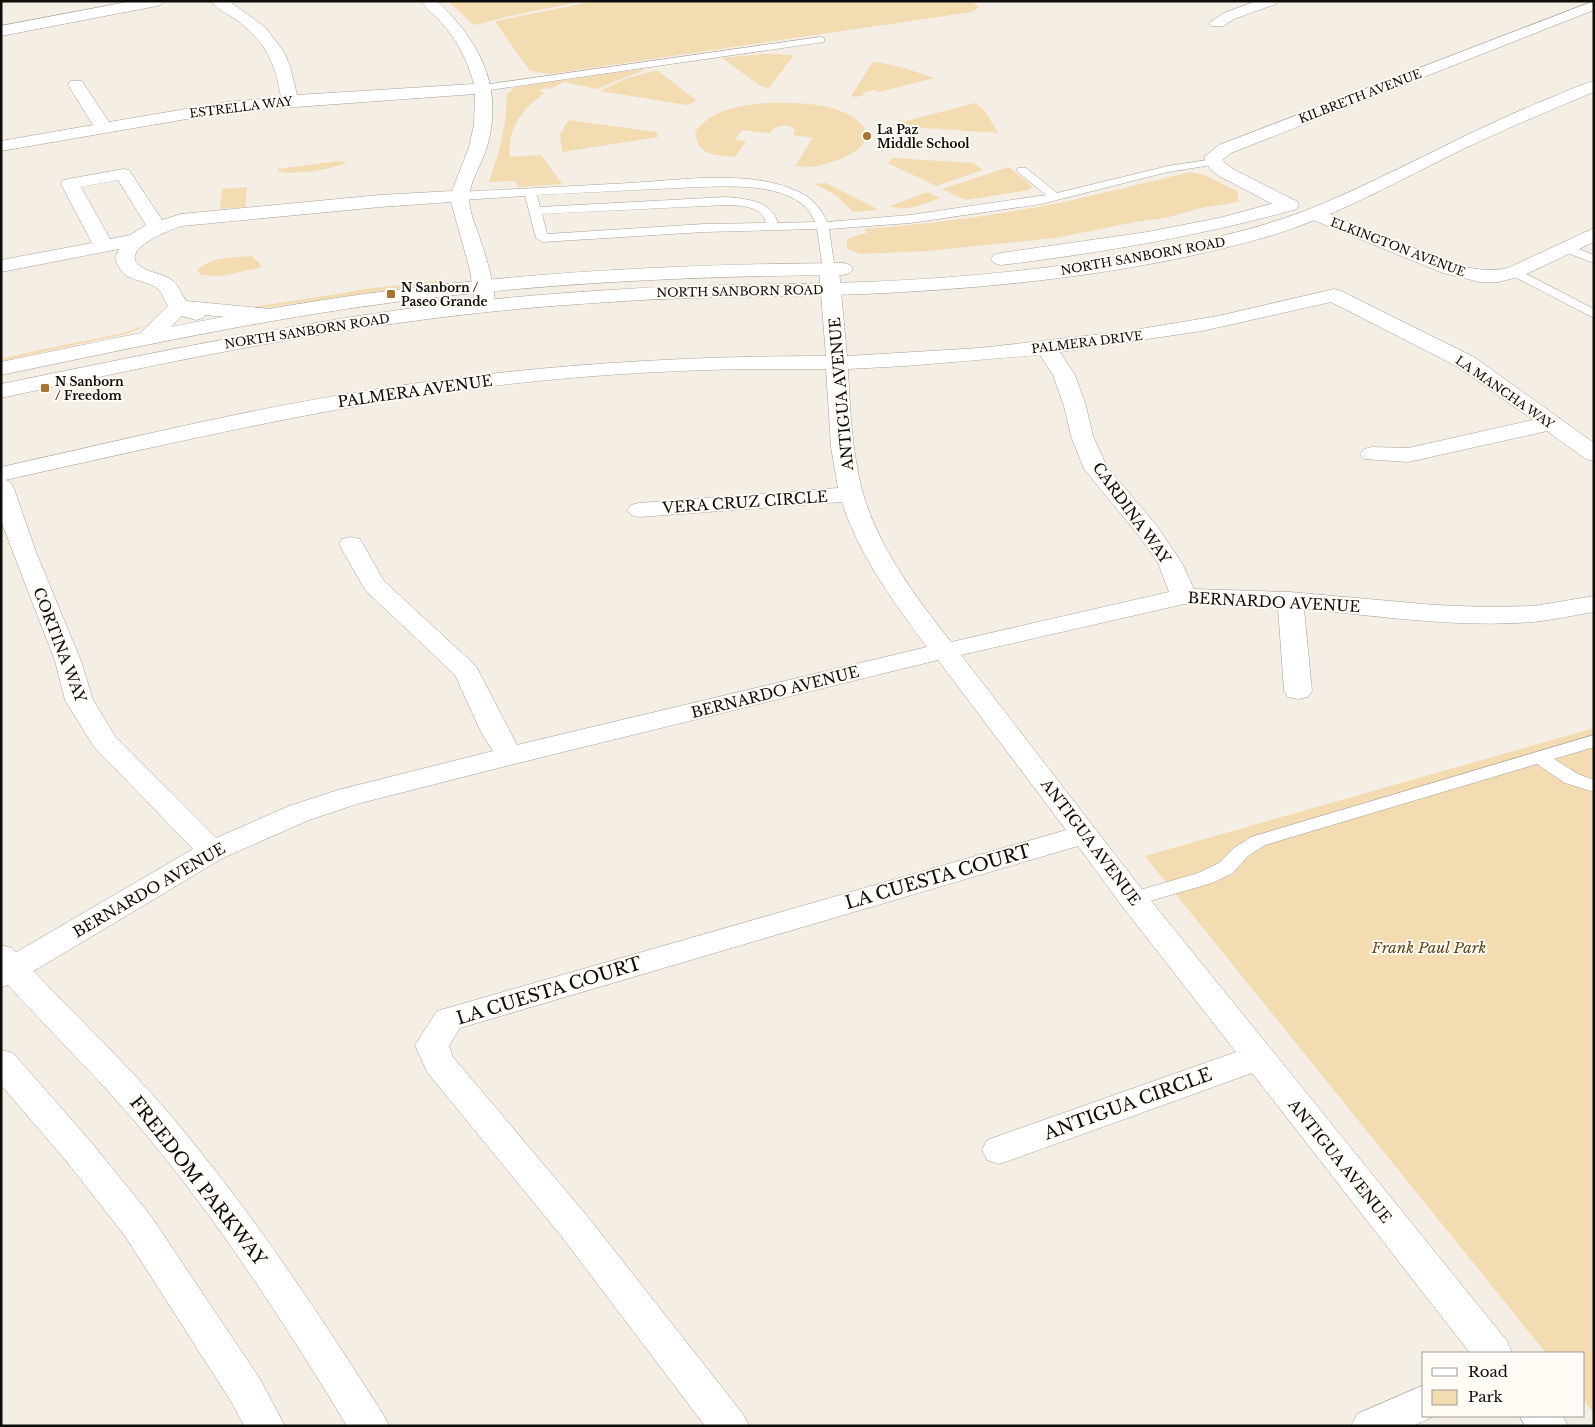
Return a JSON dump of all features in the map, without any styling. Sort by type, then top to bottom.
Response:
[{"type":"street","points":[[1,31],[157,1]]},
{"type":"street","points":[[218,1],[250,22],[273,46],[283,65],[290,101]]},
{"type":"street","points":[[428,1],[454,26],[470,48],[479,69],[483,88],[485,112],[481,136],[460,196],[464,220],[485,296]]},
{"type":"street","points":[[1217,23],[1229,16],[1271,1]]},
{"type":"street","name":"KILBRETH AVENUE","points":[[1214,162],[1213,157],[1225,149],[1594,5]]},
{"type":"street","points":[[76,85],[104,128]]},
{"type":"street","name":"NORTH SANBORN ROAD","points":[[1,391],[204,348],[485,296],[654,272],[718,270],[830,279],[970,281],[1076,270],[1140,259],[1278,228],[1314,214],[1463,142],[1594,86]]},
{"type":"street","name":"ESTRELLA WAY","points":[[1,146],[212,109],[290,101],[483,88]]},
{"type":"street","name":"NORTH SANBORN ROAD","points":[[935,265],[974,262],[1104,245],[1206,225],[1289,205],[1463,142]]},
{"type":"street","points":[[1214,162],[1225,172],[1289,205]]},
{"type":"street","points":[[104,246],[70,184],[122,174],[157,227]]},
{"type":"street","points":[[1,266],[136,240],[157,227],[181,220],[380,201],[460,196]]},
{"type":"street","name":"ELKINGTON AVENUE","points":[[1314,214],[1459,272],[1489,276],[1515,272],[1594,234]]},
{"type":"street","points":[[136,240],[126,254],[128,267],[143,277],[166,284],[179,307],[220,323]]},
{"type":"street","name":"NORTH SANBORN ROAD","points":[[830,279],[862,269]]},
{"type":"street","name":"ANTIGUA AVENUE","points":[[830,279],[843,452],[851,494],[894,583],[1133,899],[1257,1058],[1492,1352]]},
{"type":"street","name":"PALMERA DRIVE","points":[[836,362],[902,360],[1046,348],[1110,340],[1205,325],[1334,295]]},
{"type":"street","name":"LA MANCHA WAY","points":[[1334,295],[1466,362],[1594,454]]},
{"type":"street","name":"NORTH SANBORN ROAD","points":[[1,369],[220,323],[395,296],[485,296]]},
{"type":"street","points":[[146,338],[179,307],[271,315]]},
{"type":"street","name":"CARDINA WAY","points":[[1046,348],[1064,374],[1075,406],[1082,436],[1096,469],[1148,530],[1170,563],[1184,596]]},
{"type":"street","name":"PALMERA AVENUE","points":[[1,474],[264,415],[434,387],[518,378],[696,364],[836,362]]},
{"type":"street","points":[[1372,454],[1408,455],[1551,423]]},
{"type":"street","name":"CORTINA WAY","points":[[1,486],[24,552],[68,661],[79,700],[104,741],[212,852]]},
{"type":"street","name":"VERA CRUZ CIRCLE","points":[[639,510],[851,494]]},
{"type":"street","points":[[352,544],[374,585],[466,672],[510,756]]},
{"type":"street","name":"BERNARDO AVENUE","points":[[5,967],[212,852],[299,813],[348,797],[944,651],[1184,596],[1290,600],[1435,613],[1485,615],[1534,614],[1594,604]]},
{"type":"street","points":[[1290,600],[1298,691]]},
{"type":"street","name":"LA CUESTA COURT","points":[[729,1426],[576,1227],[439,1063],[432,1045],[449,1019],[1085,834]]},
{"type":"street","name":"FREEDOM PARKWAY","points":[[5,967],[101,1060],[160,1127],[232,1218],[300,1315],[369,1426]]},
{"type":"street","name":"ANTIGUA CIRCLE","points":[[999,1150],[1257,1058]]},
{"type":"street","points":[[1,1062],[79,1152],[138,1226],[240,1382],[265,1426]]},
{"type":"street","points":[[1371,1426],[1422,1403]]},
{"type":"lane","points":[[483,88],[820,40]]},
{"type":"lane","points":[[530,192],[542,238],[686,229],[822,226],[945,215],[1055,197],[1168,169],[1214,162]]},
{"type":"lane","points":[[1022,170],[1055,197]]},
{"type":"lane","points":[[460,196],[699,183],[750,184],[785,192],[803,200],[816,211],[822,226],[830,279]]},
{"type":"lane","points":[[535,211],[726,201],[747,203],[763,208],[770,215],[773,227]]},
{"type":"lane","points":[[1566,248],[1594,259]]},
{"type":"lane","points":[[1515,272],[1594,314]]},
{"type":"lane","points":[[1133,899],[1205,878],[1226,868],[1241,852],[1258,840],[1594,741]]},
{"type":"lane","points":[[1540,757],[1569,778],[1581,784],[1594,786]]},
{"type":"green space","points":[[448,1],[584,1],[474,25]]},
{"type":"green space","points":[[596,1],[970,1],[979,7],[972,12],[550,74],[530,71],[496,23],[496,21]]},
{"type":"green space","points":[[764,54],[794,55],[769,88],[762,87],[722,58]]},
{"type":"green space","points":[[877,62],[904,68],[934,78],[879,92],[874,90],[862,93],[865,95],[856,97],[851,96],[872,63]]},
{"type":"green space","points":[[644,70],[597,89],[564,82],[550,89],[544,88],[539,91],[545,93],[529,106],[518,120],[511,137],[510,157],[541,155],[562,184],[517,187],[516,181],[489,182],[502,139],[507,94],[515,87]]},
{"type":"green space","points":[[657,70],[697,101],[687,105],[600,91],[625,79]]},
{"type":"green space","points":[[767,103],[816,105],[840,111],[860,123],[866,132],[866,140],[851,154],[829,163],[811,167],[795,166],[813,138],[793,135],[795,129],[789,126],[778,127],[769,133],[742,130],[735,140],[746,141],[735,157],[708,153],[700,146],[695,132],[710,118],[737,107]]},
{"type":"green space","points":[[975,103],[985,111],[998,133],[911,127],[902,122]]},
{"type":"green space","points":[[568,120],[656,132],[658,137],[562,152],[560,135]]},
{"type":"green space","points":[[893,158],[973,163],[983,170],[936,186],[888,163]]},
{"type":"green space","points":[[339,161],[347,162],[334,167],[304,172],[285,173],[279,172],[277,169]]},
{"type":"green space","points":[[1009,167],[1032,186],[1029,190],[966,200],[942,189]]},
{"type":"green space","points":[[1191,172],[1207,176],[1237,191],[1239,202],[1055,238],[927,251],[860,254],[847,249],[847,240],[867,233],[865,229],[959,219],[1054,204]]},
{"type":"green space","points":[[826,183],[879,210],[853,212],[837,196],[815,184]]},
{"type":"green space","points":[[247,187],[245,207],[220,209],[222,189]]},
{"type":"green space","points":[[928,192],[940,198],[909,208],[890,206]]},
{"type":"green space","points":[[252,256],[261,265],[260,268],[220,276],[201,275],[197,271],[202,266],[215,260]]},
{"type":"green space","points":[[437,281],[441,283],[255,309],[239,309],[365,289]]},
{"type":"green space","points":[[146,326],[126,334],[1,361],[1,359],[16,355],[119,334]]},
{"type":"green space","name":"Frank Paul Park","points":[[1594,728],[1594,1413],[1585,1402],[1585,1352],[1545,1352],[1145,856]]},
{"type":"place","name":"La Paz Middle School","points":[[867,136]]},
{"type":"place","name":"N Sanborn / Paseo Grande","points":[[391,294]]},
{"type":"place","name":"N Sanborn / Freedom","points":[[45,388]]}]
